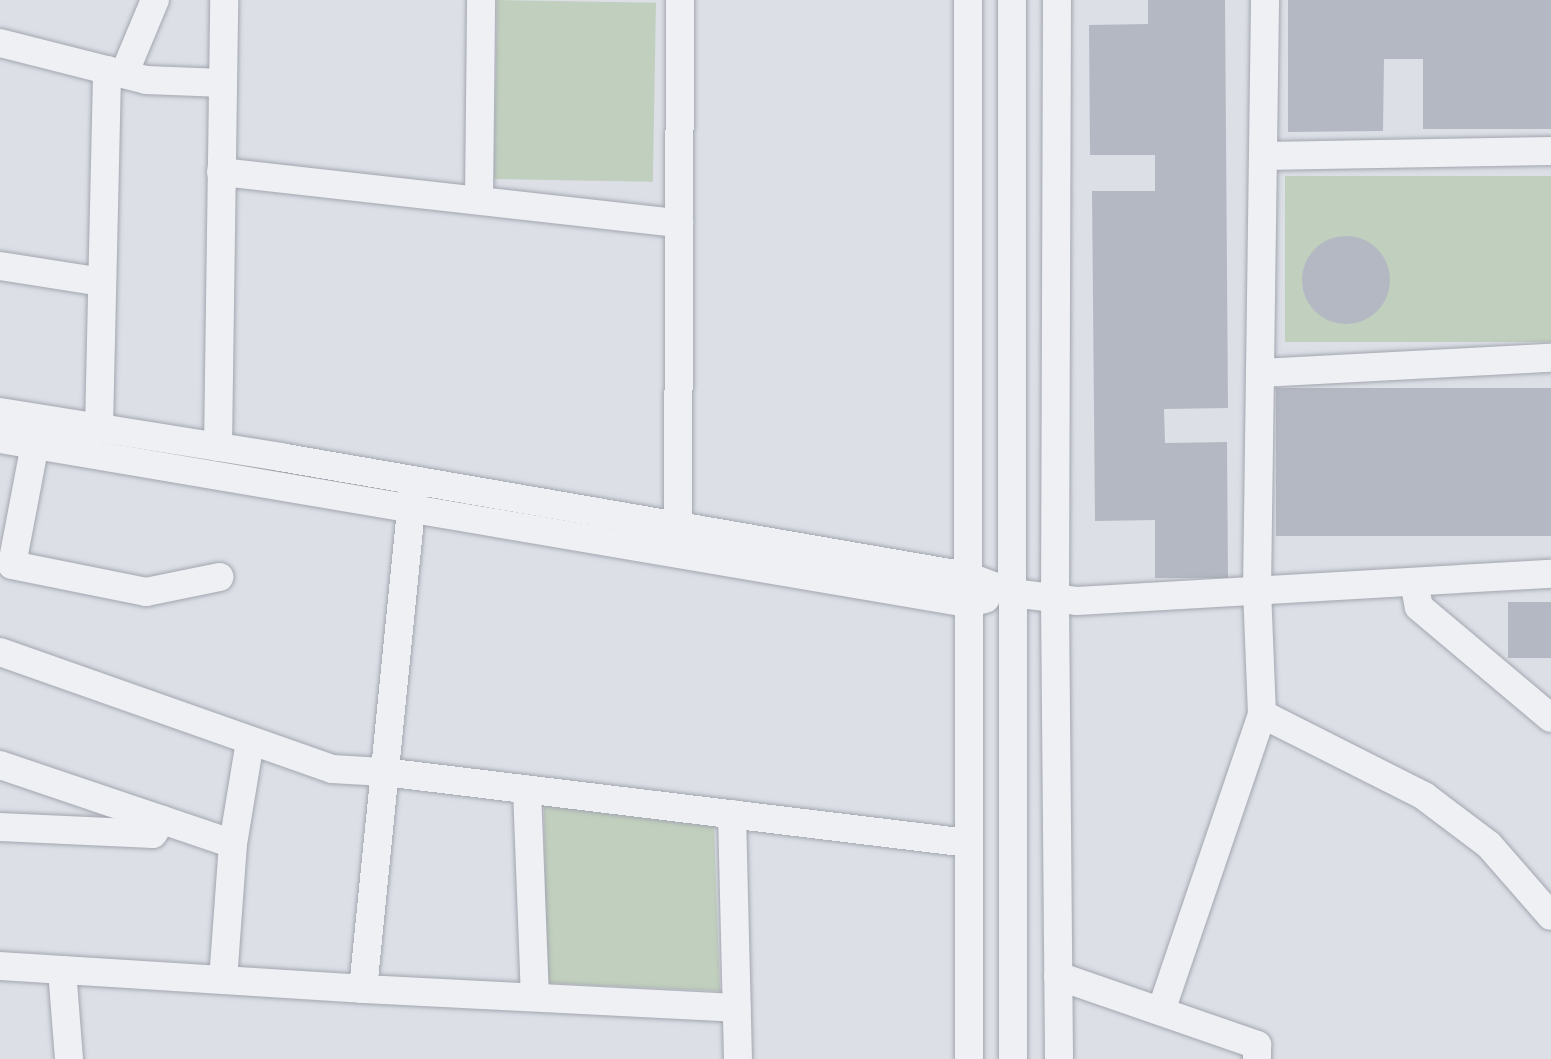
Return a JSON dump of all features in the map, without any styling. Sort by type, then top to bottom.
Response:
[{"type":"street","points":[[99,428],[102,282],[116,72],[155,0]]},
{"type":"street","points":[[218,447],[225,0]]},
{"type":"street","points":[[479,201],[481,0]]},
{"type":"street","points":[[678,526],[680,0]]},
{"type":"street","points":[[968,0],[969,1059]]},
{"type":"street","points":[[1012,0],[1013,1059]]},
{"type":"street","points":[[1057,0],[1055,599],[1059,1059]]},
{"type":"street","points":[[1161,1011],[1262,714],[1257,591],[1265,0]]},
{"type":"street","points":[[0,43],[146,80],[223,83]]},
{"type":"street","points":[[1263,156],[1551,152]]},
{"type":"street","points":[[221,172],[679,223]]},
{"type":"street","points":[[0,266],[102,282]]},
{"type":"street","points":[[1260,373],[1551,358]]},
{"type":"street","points":[[0,412],[678,526],[968,589]]},
{"type":"street","points":[[0,439],[411,508],[968,589],[1076,601],[1551,574]]},
{"type":"street","points":[[35,444],[12,565],[146,592],[219,577]]},
{"type":"street","points":[[363,989],[414,480]]},
{"type":"street","points":[[1414,582],[1419,607],[1551,718]]},
{"type":"street","points":[[0,652],[332,769],[384,772],[968,843]]},
{"type":"street","points":[[1262,714],[1424,796],[1489,845],[1551,916]]},
{"type":"street","points":[[223,980],[233,844],[250,741]]},
{"type":"street","points":[[0,765],[233,844]]},
{"type":"street","points":[[527,790],[535,998]]},
{"type":"street","points":[[733,814],[738,1059]]},
{"type":"street","points":[[0,827],[153,834],[162,820]]},
{"type":"street","points":[[0,966],[363,989],[737,1008]]},
{"type":"street","points":[[62,970],[69,1059]]},
{"type":"street","points":[[1058,976],[1257,1045],[1257,1059]]},
{"type":"green space","points":[[497,0],[656,3],[653,182],[494,179]]},
{"type":"green space","points":[[1285,176],[1551,176],[1551,342],[1285,342]]},
{"type":"green space","points":[[544,801],[714,825],[720,991],[546,983]]},
{"type":"building","points":[[1148,0],[1225,0],[1228,408],[1164,409],[1165,443],[1227,442],[1228,578],[1155,578],[1155,520],[1095,521],[1092,191],[1155,191],[1155,155],[1090,155],[1089,25],[1148,24]]},
{"type":"building","points":[[1288,0],[1551,0],[1551,129],[1423,129],[1423,59],[1384,59],[1383,131],[1288,132]]},
{"type":"building","points":[[1346,236],[1363,239],[1377,249],[1387,263],[1390,280],[1387,297],[1377,311],[1363,321],[1346,324],[1329,321],[1315,311],[1305,297],[1302,280],[1305,263],[1315,249],[1329,239]]},
{"type":"building","points":[[1276,388],[1551,388],[1551,536],[1276,536]]},
{"type":"building","points":[[1508,602],[1551,602],[1551,658],[1508,658]]}]
